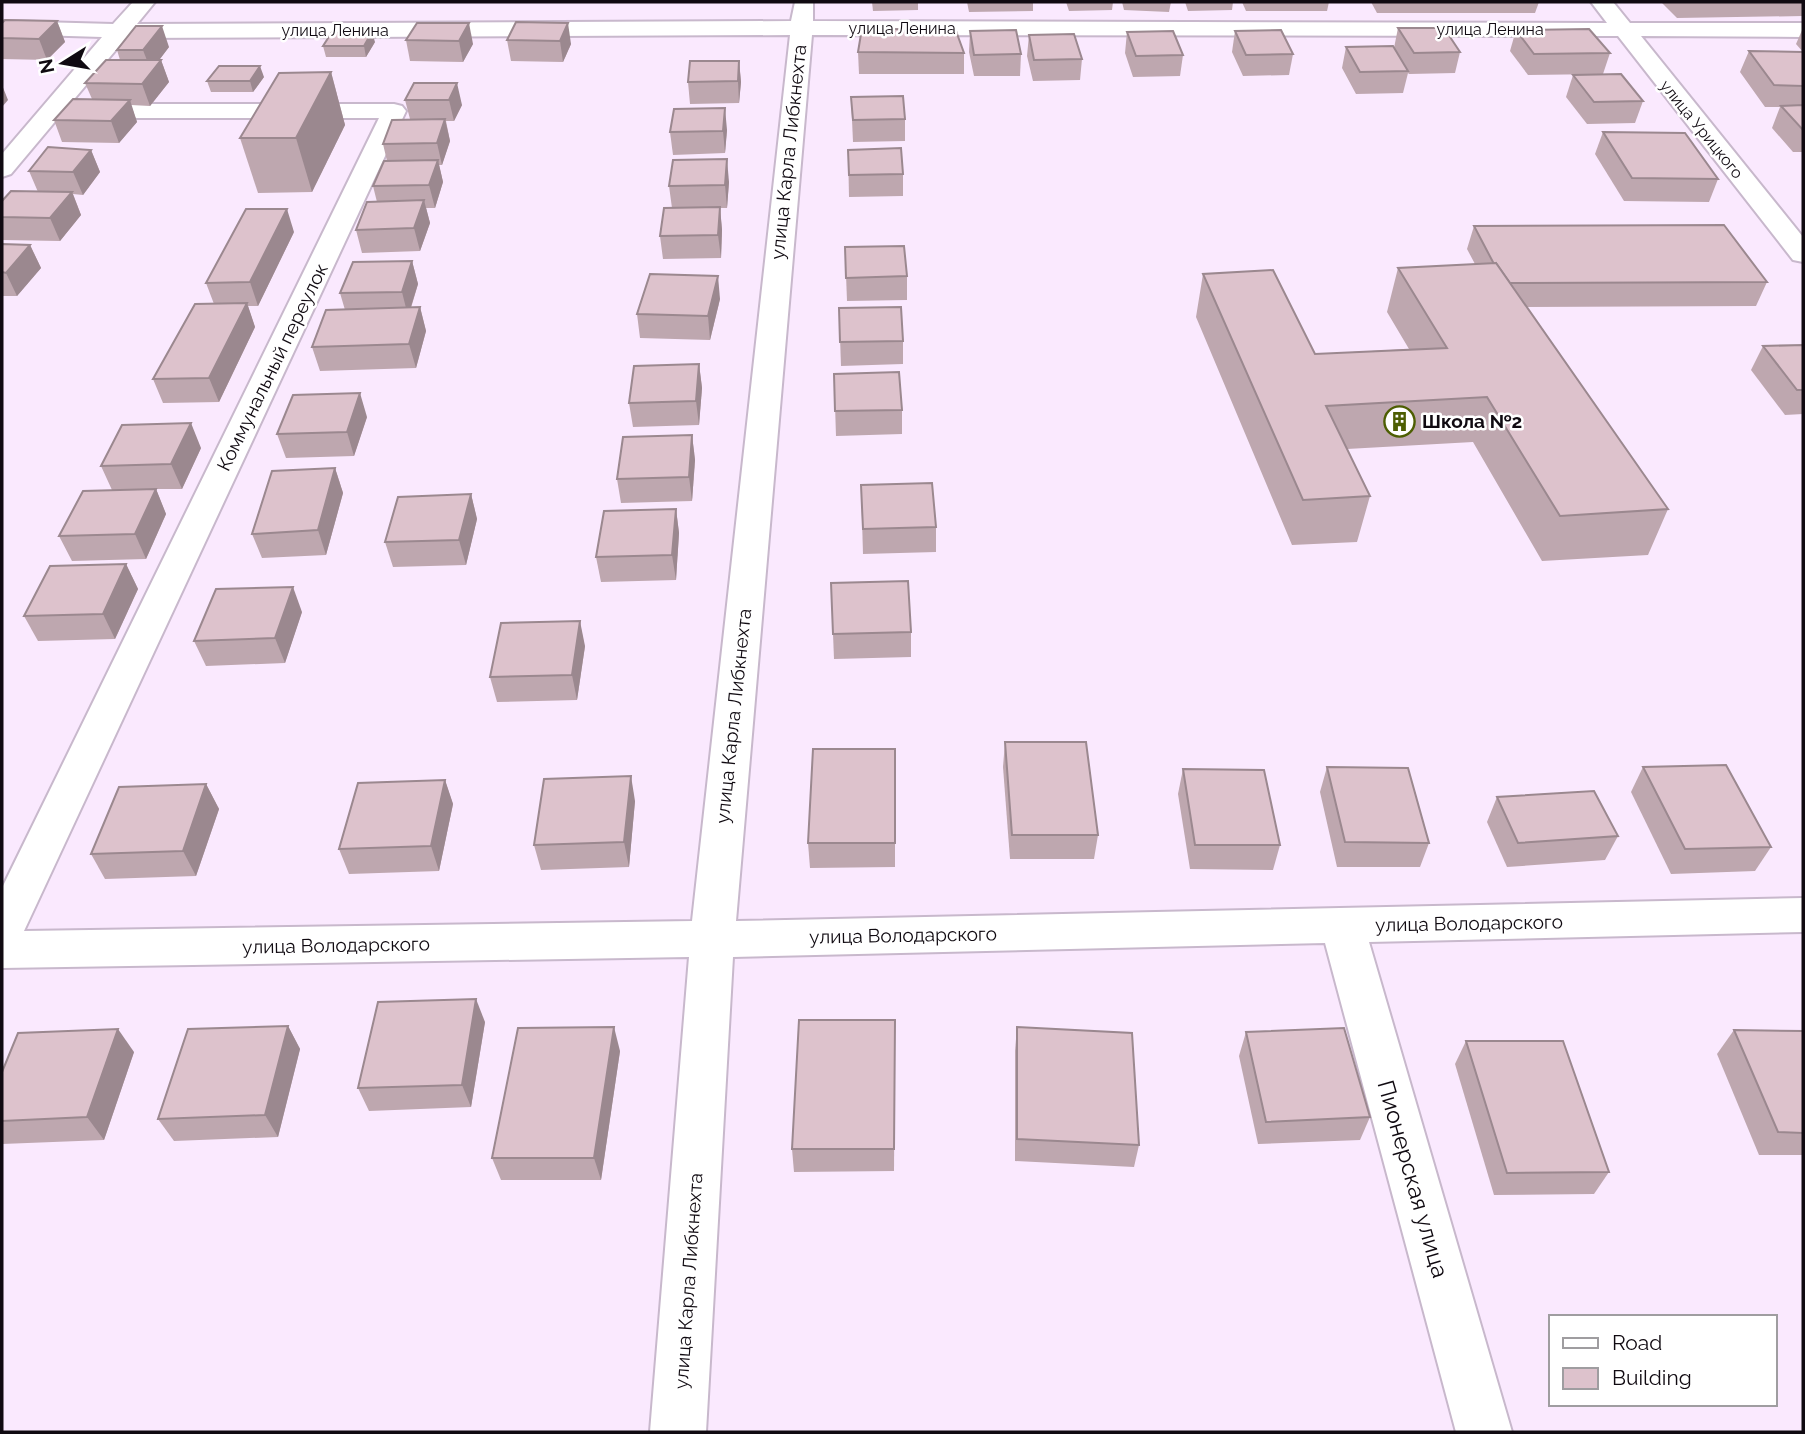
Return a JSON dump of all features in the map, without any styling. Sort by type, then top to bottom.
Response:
[{"type":"street","points":[[2,169],[144,2]]},
{"type":"street","name":"улица Урицкого","points":[[1602,2],[1803,254]]},
{"type":"street","name":"улица Ленина","points":[[2,27],[120,31],[802,15],[1622,30],[1803,30]]},
{"type":"street","name":"улица Карла Либкнехта","points":[[678,1432],[712,939],[802,15]]},
{"type":"street","name":"Коммунальный переулок","points":[[2,932],[394,111],[52,111]]},
{"type":"street","name":"улица Володарского","points":[[2,950],[712,939],[1803,915]]},
{"type":"street","name":"Пионерская улица","points":[[1342,925],[1484,1432]]},
{"type":"building","points":[[5,20],[57,21],[39,39],[2,38],[2,23]]},
{"type":"building","points":[[516,22],[568,23],[560,41],[507,40]]},
{"type":"building","points":[[417,23],[469,23],[459,41],[406,40]]},
{"type":"building","points":[[136,26],[162,26],[143,50],[117,50]]},
{"type":"building","points":[[862,28],[956,31],[964,53],[858,52]]},
{"type":"building","points":[[1398,28],[1444,28],[1460,52],[1414,53]]},
{"type":"building","points":[[1589,29],[1610,53],[1534,54],[1516,30]]},
{"type":"building","points":[[1016,30],[1021,54],[974,55],[970,31]]},
{"type":"building","points":[[1281,30],[1293,54],[1246,55],[1235,31]]},
{"type":"building","points":[[1173,31],[1183,55],[1136,56],[1127,32]]},
{"type":"building","points":[[332,32],[372,32],[364,46],[323,46]]},
{"type":"building","points":[[1074,34],[1082,59],[1034,60],[1029,35]]},
{"type":"building","points":[[1393,46],[1408,71],[1360,72],[1346,47]]},
{"type":"building","points":[[1749,51],[1803,52],[1803,86],[1774,85]]},
{"type":"building","points":[[106,60],[161,60],[142,84],[85,83]]},
{"type":"building","points":[[690,61],[739,61],[738,81],[688,82]]},
{"type":"building","points":[[219,66],[260,66],[250,81],[207,81]]},
{"type":"building","points":[[331,72],[296,138],[240,138],[279,73]]},
{"type":"building","points":[[1621,74],[1643,101],[1594,102],[1573,75]]},
{"type":"building","points":[[414,83],[457,83],[449,100],[405,100]]},
{"type":"building","points":[[903,96],[905,119],[853,120],[851,97]]},
{"type":"building","points":[[73,99],[130,100],[111,121],[54,120]]},
{"type":"building","points":[[1803,105],[1803,130],[1781,106]]},
{"type":"building","points":[[725,108],[723,131],[670,132],[674,109]]},
{"type":"building","points":[[445,119],[437,143],[383,144],[392,120]]},
{"type":"building","points":[[1603,132],[1685,133],[1718,179],[1632,178]]},
{"type":"building","points":[[48,147],[91,150],[73,172],[29,171]]},
{"type":"building","points":[[901,148],[903,174],[849,175],[848,150]]},
{"type":"building","points":[[727,159],[725,185],[669,186],[673,160]]},
{"type":"building","points":[[438,160],[429,185],[373,186],[384,161]]},
{"type":"building","points":[[11,191],[72,192],[50,218],[2,217],[2,201]]},
{"type":"building","points":[[424,200],[414,228],[356,230],[367,202]]},
{"type":"building","points":[[720,207],[718,235],[660,236],[664,208]]},
{"type":"building","points":[[246,209],[287,209],[250,282],[206,283]]},
{"type":"building","points":[[1724,225],[1767,282],[1510,283],[1496,263],[1494,264],[1474,226]]},
{"type":"building","points":[[2,244],[30,245],[6,273],[2,272]]},
{"type":"building","points":[[904,246],[907,276],[846,278],[845,247]]},
{"type":"building","points":[[412,261],[402,292],[340,293],[353,262]]},
{"type":"building","points":[[1496,263],[1668,509],[1560,516],[1487,397],[1326,406],[1370,496],[1303,500],[1203,274],[1273,270],[1315,354],[1447,348],[1398,268]]},
{"type":"building","points":[[650,274],[718,276],[708,316],[637,314]]},
{"type":"building","points":[[247,303],[209,378],[153,379],[195,304]]},
{"type":"building","points":[[420,307],[409,344],[312,347],[326,310]]},
{"type":"building","points":[[901,307],[903,341],[840,342],[839,308]]},
{"type":"building","points":[[1803,345],[1803,390],[1797,390],[1763,346]]},
{"type":"building","points":[[699,364],[696,401],[629,403],[634,366]]},
{"type":"building","points":[[899,372],[902,410],[835,411],[834,374]]},
{"type":"building","points":[[360,393],[347,432],[277,434],[293,395]]},
{"type":"building","points":[[191,423],[171,464],[101,466],[122,425]]},
{"type":"building","points":[[692,435],[689,477],[617,479],[623,437]]},
{"type":"building","points":[[335,468],[318,530],[252,534],[272,471]]},
{"type":"building","points":[[932,483],[936,527],[863,529],[861,485]]},
{"type":"building","points":[[156,489],[135,534],[59,536],[83,491]]},
{"type":"building","points":[[471,494],[459,540],[385,542],[398,497]]},
{"type":"building","points":[[676,509],[672,555],[596,557],[604,511]]},
{"type":"building","points":[[126,564],[103,614],[24,616],[50,566]]},
{"type":"building","points":[[908,581],[911,632],[833,634],[831,583]]},
{"type":"building","points":[[293,587],[275,638],[194,641],[216,589]]},
{"type":"building","points":[[580,621],[572,675],[490,677],[501,623]]},
{"type":"building","points":[[1005,742],[1086,742],[1098,835],[1012,835]]},
{"type":"building","points":[[813,749],[895,749],[895,843],[808,843]]},
{"type":"building","points":[[1726,765],[1771,847],[1685,849],[1643,767]]},
{"type":"building","points":[[1327,767],[1408,768],[1429,843],[1345,842]]},
{"type":"building","points":[[1183,769],[1264,770],[1280,845],[1195,845]]},
{"type":"building","points":[[631,776],[624,842],[534,845],[544,779]]},
{"type":"building","points":[[445,780],[431,846],[339,849],[358,783]]},
{"type":"building","points":[[206,784],[183,851],[91,854],[119,787]]},
{"type":"building","points":[[1594,791],[1618,836],[1518,843],[1497,797]]},
{"type":"building","points":[[476,999],[462,1085],[358,1088],[378,1002]]},
{"type":"building","points":[[799,1020],[895,1020],[894,1149],[792,1149]]},
{"type":"building","points":[[288,1026],[265,1115],[158,1119],[188,1029]]},
{"type":"building","points":[[614,1027],[594,1158],[492,1158],[518,1028]]},
{"type":"building","points":[[1017,1027],[1132,1033],[1139,1145],[1017,1139]]},
{"type":"building","points":[[1344,1028],[1370,1117],[1266,1122],[1246,1032]]},
{"type":"building","points":[[118,1029],[87,1117],[2,1121],[2,1072],[18,1033]]},
{"type":"building","points":[[1734,1030],[1803,1031],[1803,1133],[1778,1132]]},
{"type":"building","points":[[1466,1041],[1563,1041],[1609,1172],[1507,1173]]},
{"type":"place","name":"Школа №2","points":[[1399,421]]}]
